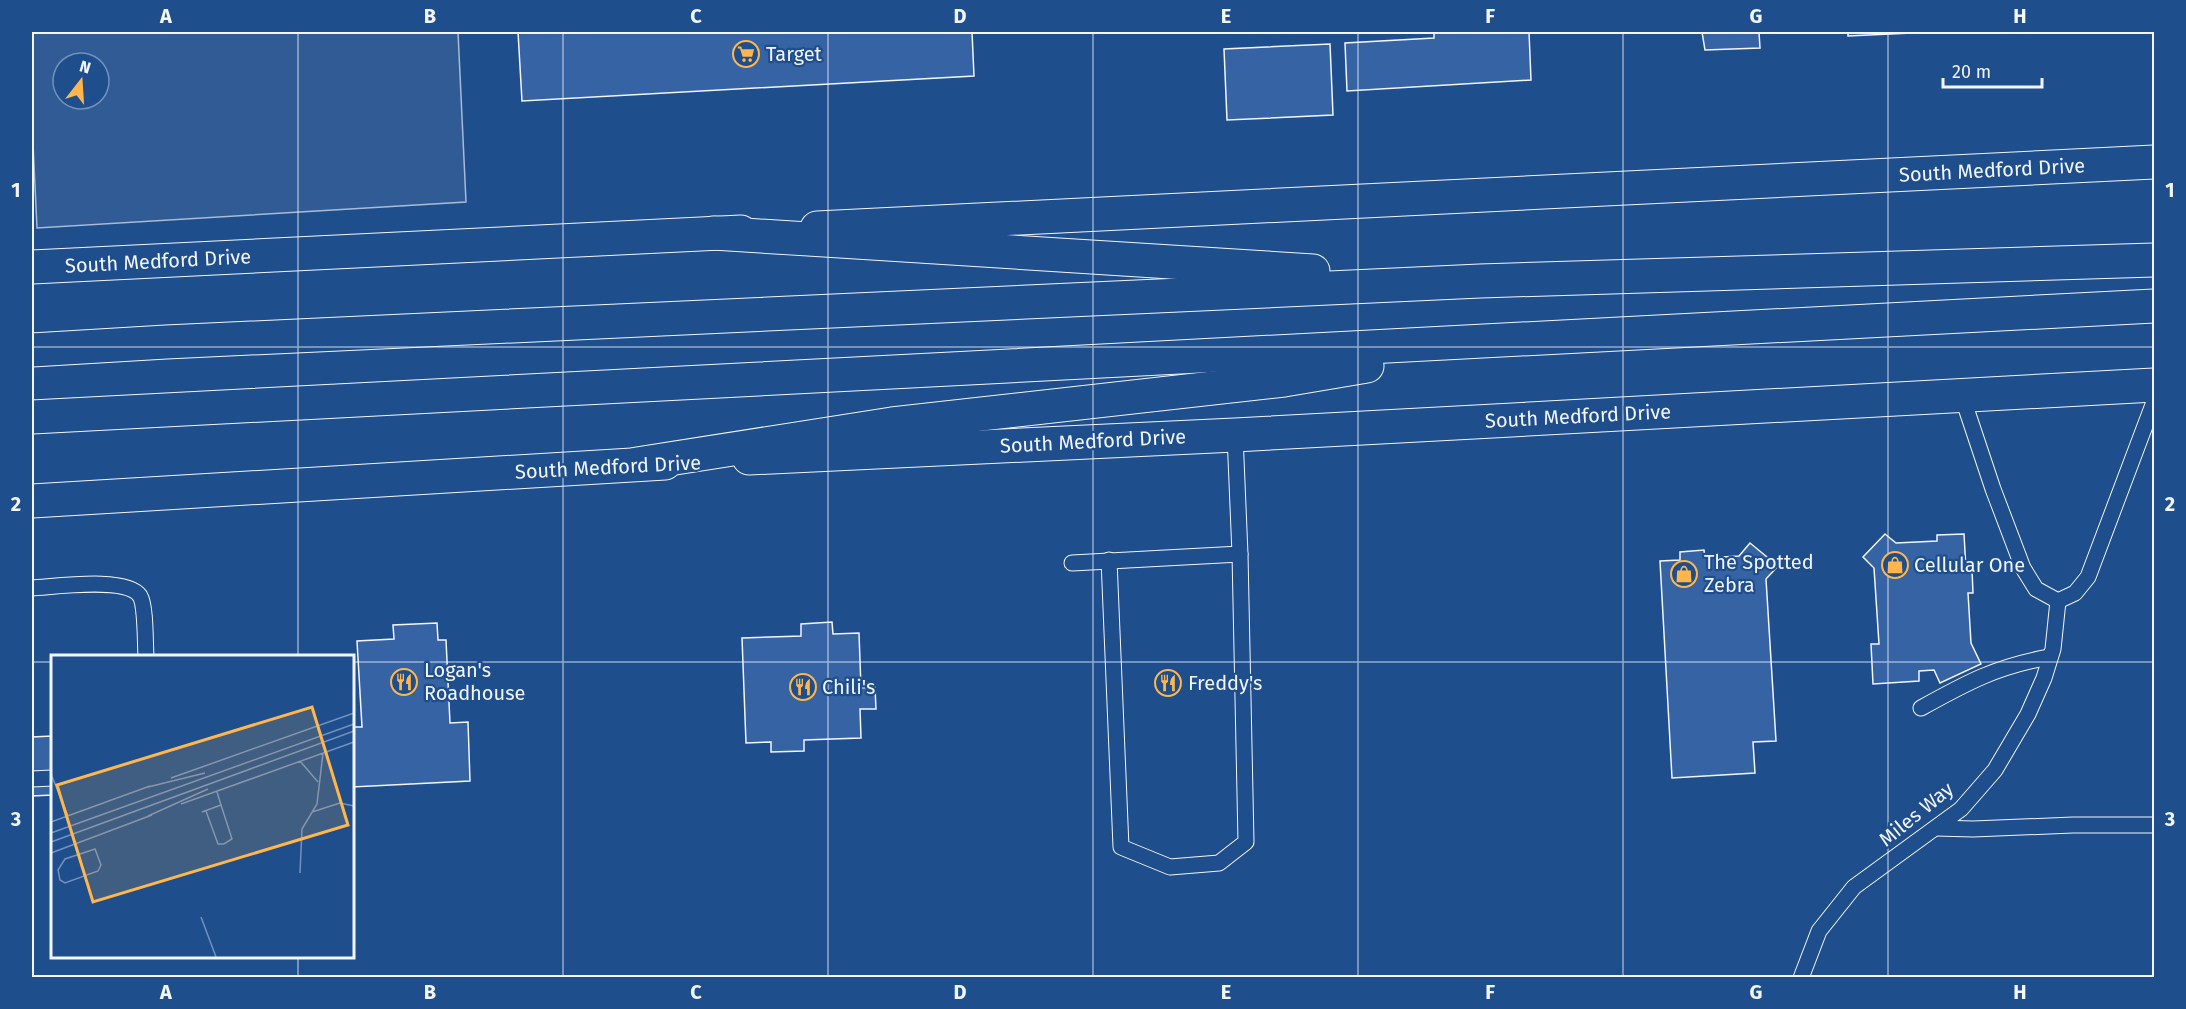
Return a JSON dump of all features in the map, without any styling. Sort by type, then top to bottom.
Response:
[{"type":"main road","name":"South Medford Drive","points":[[32,267],[2154,162]]},
{"type":"main road","points":[[713,233],[1480,281]]},
{"type":"main road","points":[[32,350],[1480,281],[2154,260]]},
{"type":"main road","points":[[32,417],[2154,306]]},
{"type":"main road","points":[[637,464],[892,424],[1284,380],[1515,340]]},
{"type":"main road","name":"South Medford Drive","points":[[32,501],[637,464],[1235,435],[2154,385]]},
{"type":"lane","points":[[1962,396],[1993,489],[2023,568],[2036,589],[2058,602],[2075,593],[2088,577],[2154,402]]},
{"type":"lane","points":[[1109,560],[1120,847],[1170,867],[1219,863],[1246,842],[1235,435]]},
{"type":"lane","points":[[1072,563],[1240,554]]},
{"type":"lane","points":[[32,588],[110,584],[127,586],[140,596],[146,655]]},
{"type":"lane","name":"Miles Way","points":[[1801,978],[1819,932],[1854,887],[1961,809],[1995,770],[2028,714],[2044,678],[2050,657],[2058,602]]},
{"type":"lane","points":[[1920,708],[1982,676],[2019,662],[2050,657]]},
{"type":"lane","points":[[32,779],[51,778]]},
{"type":"lane","points":[[1935,828],[2154,825]]},
{"type":"shaded area","points":[[32,32],[458,32],[466,202],[37,228],[32,123]]},
{"type":"building","name":"Target","points":[[518,32],[972,32],[974,76],[522,101]]},
{"type":"building","points":[[1434,32],[1529,32],[1531,80],[1347,91],[1345,43],[1434,38]]},
{"type":"building","points":[[1702,32],[1759,32],[1760,48],[1705,50]]},
{"type":"building","points":[[1848,32],[1934,32],[1848,36]]},
{"type":"building","points":[[1330,44],[1333,115],[1227,120],[1224,49]]},
{"type":"building","points":[[1885,534],[1896,543],[1937,541],[1937,535],[1964,534],[1966,569],[1972,570],[1973,593],[1968,593],[1971,643],[1981,664],[1940,683],[1934,670],[1919,671],[1919,681],[1873,684],[1871,644],[1879,644],[1874,568],[1863,557]]},
{"type":"building","points":[[1750,543],[1778,566],[1766,579],[1776,741],[1753,742],[1755,773],[1672,778],[1660,561],[1680,560],[1680,552],[1704,550],[1705,558],[1739,556]]},
{"type":"building","name":"Chili's","points":[[832,622],[833,634],[859,633],[861,688],[875,687],[876,709],[860,709],[861,738],[804,740],[804,751],[771,752],[771,742],[746,743],[742,638],[801,636],[801,624]]},
{"type":"building","name":"Logan's Roadhouse","points":[[437,623],[438,640],[446,640],[450,723],[468,722],[470,781],[354,787],[354,727],[362,727],[357,641],[394,639],[393,625]]},
{"type":"building","points":[[51,736],[51,795],[32,796],[32,737]]},
{"type":"place","name":"Target","points":[[746,54]]},
{"type":"place","name":"Cellular One","points":[[1895,565]]},
{"type":"place","name":"The Spotted Zebra","points":[[1684,574]]},
{"type":"place","name":"Logan's Roadhouse","points":[[404,682]]},
{"type":"place","name":"Freddy's","points":[[1168,683]]},
{"type":"place","name":"Chili's","points":[[803,687]]}]
